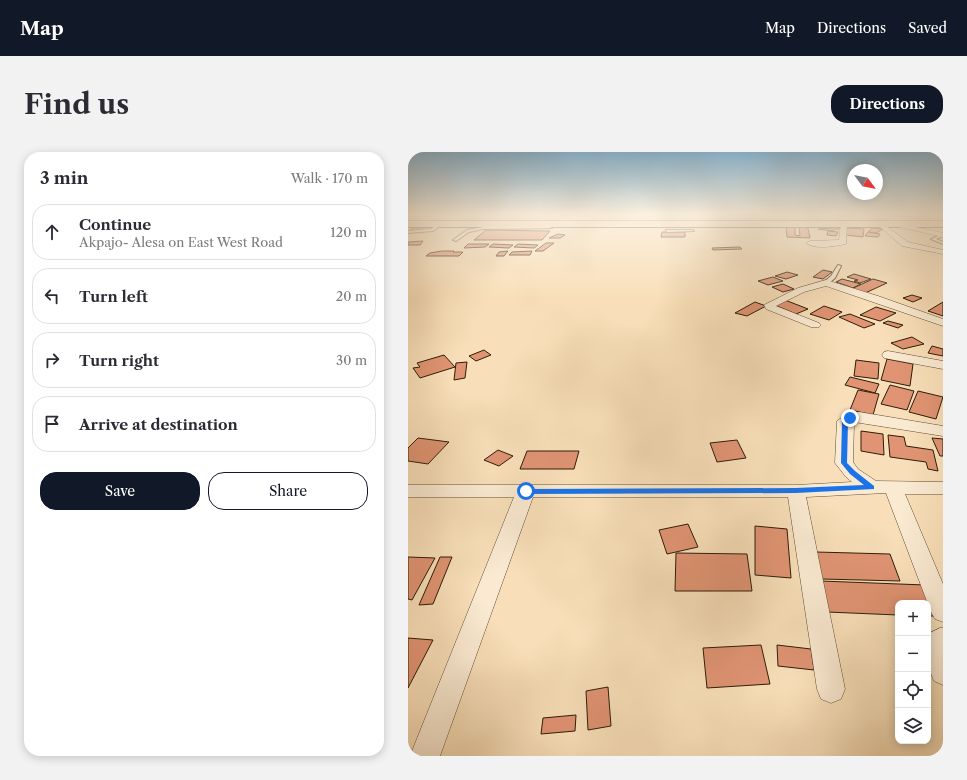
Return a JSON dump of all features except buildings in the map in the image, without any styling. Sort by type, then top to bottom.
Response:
[{"type":"street","points":[[810,243],[829,244],[842,242]]},
{"type":"street","points":[[903,242],[905,244],[943,252]]},
{"type":"street","points":[[815,325],[768,304],[801,290],[826,283],[874,298],[943,323]]},
{"type":"street","points":[[888,355],[943,365]]},
{"type":"street","points":[[872,487],[852,473],[844,463],[845,421],[850,418],[860,418],[943,431]]},
{"type":"street","points":[[408,491],[796,491],[872,487],[943,488]]},
{"type":"street","points":[[893,487],[943,612]]},
{"type":"street","points":[[425,756],[526,491]]},
{"type":"street","points":[[796,491],[831,689]]},
{"type":"street","points":[[943,639],[940,639],[937,642],[938,656],[943,672]]},
{"type":"lane","points":[[826,283],[834,277],[839,266]]},
{"type":"route","points":[[526,491],[796,491],[872,487],[852,473],[844,463],[845,421],[850,418]]}]
